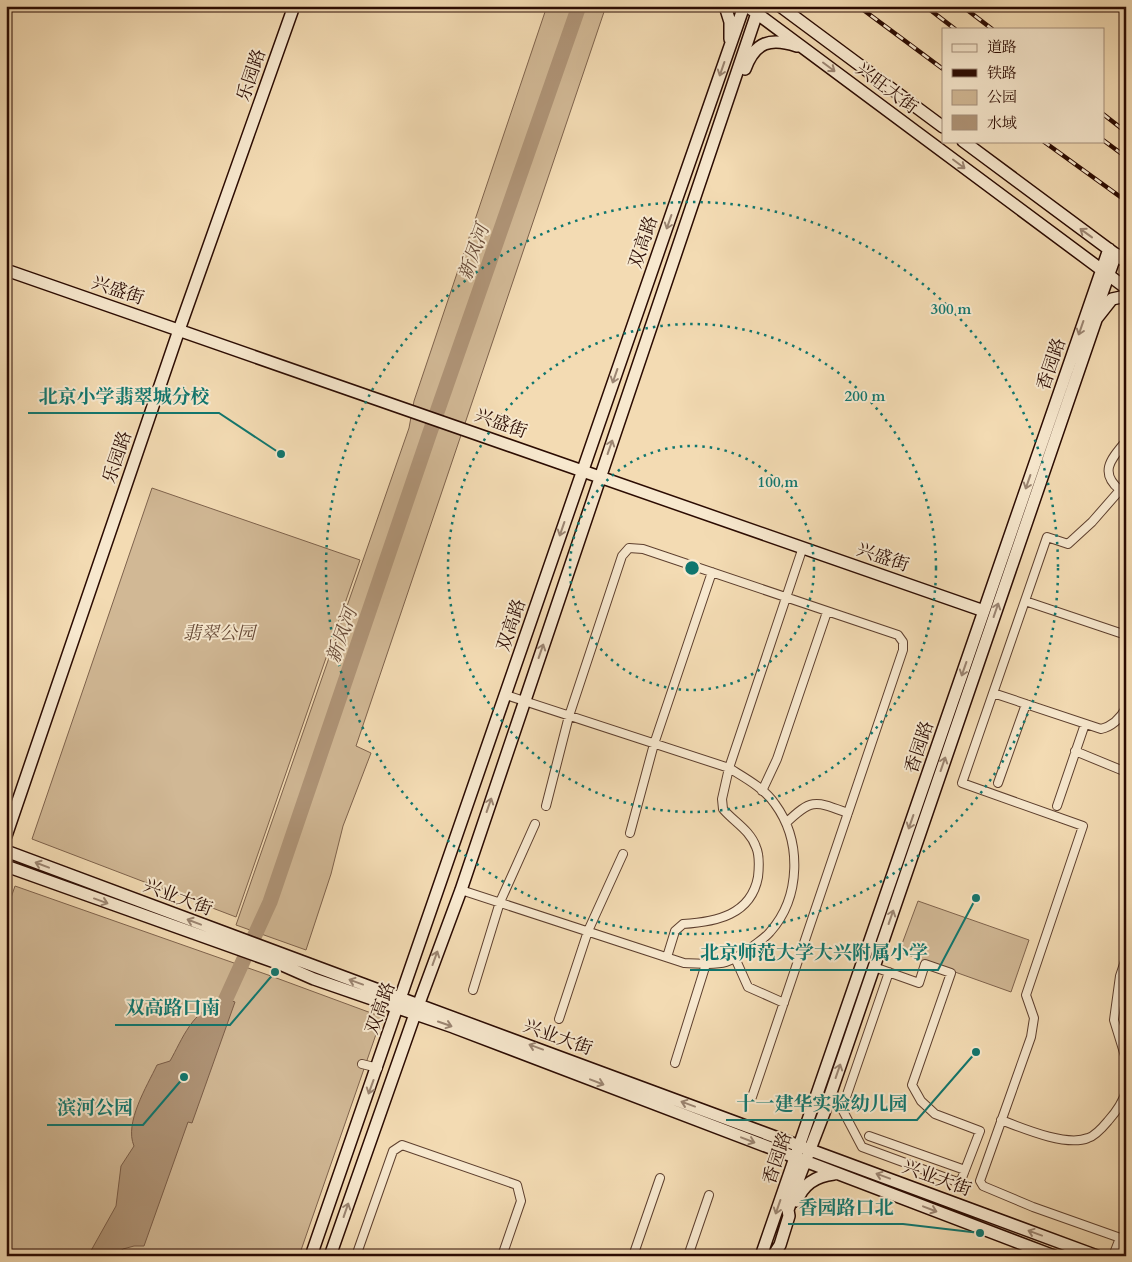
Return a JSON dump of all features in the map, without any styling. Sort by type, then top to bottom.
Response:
[{"type":"street","name":"乐园路","points":[[6,836],[179,330],[294,6]]},
{"type":"street","points":[[725,6],[730,22],[730,47]]},
{"type":"street","name":"兴旺大街","points":[[780,6],[942,126]]},
{"type":"street","name":"双高路","points":[[311,1256],[401,1003],[582,470],[730,47],[752,8]]},
{"type":"street","name":"双高路","points":[[330,1256],[461,890],[724,110],[752,8]]},
{"type":"street","name":"兴旺大街","points":[[752,8],[1126,288]]},
{"type":"street","points":[[795,42],[794,28],[805,24]]},
{"type":"street","points":[[724,110],[750,56],[756,48],[764,43],[777,41],[806,49]]},
{"type":"street","points":[[964,142],[1126,262]]},
{"type":"street","name":"香园路","points":[[805,1147],[984,610],[1112,252]]},
{"type":"street","name":"兴盛街","points":[[6,270],[984,610]]},
{"type":"street","name":"香园路","points":[[761,1256],[874,966],[1096,320],[1105,273]]},
{"type":"street","points":[[1096,320],[1112,299],[1126,296]]},
{"type":"street","points":[[1113,1256],[1123,1239],[1033,1207],[983,1186],[980,1181],[1030,1037],[1034,1018],[1026,994],[1083,826],[962,783],[1047,537],[1068,544],[1123,490],[1114,486],[1108,474],[1108,466],[1126,441]]},
{"type":"street","points":[[667,957],[676,931],[683,924],[705,923],[724,918],[741,907],[755,889],[759,868],[756,847],[742,826],[723,809],[722,799],[729,768],[803,547]]},
{"type":"street","points":[[546,806],[569,716],[622,556],[629,548],[643,549],[898,635],[903,642],[903,650],[752,1097]]},
{"type":"street","points":[[630,833],[654,744],[712,572]]},
{"type":"street","points":[[1025,601],[1126,635]]},
{"type":"street","points":[[762,791],[777,759],[827,612]]},
{"type":"street","points":[[993,693],[1101,729],[1110,727],[1126,708]]},
{"type":"street","points":[[461,890],[667,957],[684,962],[706,964],[725,962],[735,958],[770,933],[781,917],[790,897],[794,871],[793,850],[786,823],[774,803],[762,791],[729,768],[506,695]]},
{"type":"street","points":[[998,783],[1026,704]]},
{"type":"street","points":[[1057,806],[1084,724]]},
{"type":"street","points":[[1075,751],[1126,772]]},
{"type":"street","points":[[786,823],[802,808],[814,803],[848,813]]},
{"type":"street","points":[[473,990],[500,902],[535,824]]},
{"type":"street","name":"兴业大街","points":[[6,851],[238,944]]},
{"type":"street","points":[[559,1019],[588,931],[623,854]]},
{"type":"street","name":"兴业大街","points":[[6,866],[238,944],[271,956],[314,978],[401,1003],[835,1174],[1054,1256]]},
{"type":"street","points":[[735,958],[748,987],[784,1003]]},
{"type":"street","points":[[1126,958],[1120,976],[1114,1020],[1126,1059]]},
{"type":"street","points":[[675,1063],[706,964]]},
{"type":"street","points":[[874,966],[919,983],[926,964],[951,973],[912,1085],[921,1101],[935,1114],[980,1131],[960,1183],[862,1147],[842,1109],[889,972]]},
{"type":"street","name":"兴业大街","points":[[417,1009],[805,1147],[1097,1256]]},
{"type":"street","points":[[362,1064],[378,1068]]},
{"type":"street","points":[[1001,1120],[1044,1136],[1064,1140],[1088,1138],[1102,1128],[1115,1114],[1126,1091]]},
{"type":"street","points":[[869,1136],[965,1170]]},
{"type":"street","points":[[356,1256],[393,1151],[402,1145],[518,1185],[521,1201],[502,1256]]},
{"type":"street","name":"香园路","points":[[773,1256],[780,1245],[789,1216],[788,1210],[800,1160]]},
{"type":"street","points":[[789,1216],[794,1211],[800,1194],[809,1182],[824,1175],[835,1174]]},
{"type":"street","points":[[634,1256],[660,1178]]},
{"type":"street","points":[[688,1256],[709,1195]]},
{"type":"green space","points":[[547,6],[606,6],[356,746],[371,753],[343,826],[331,874],[306,950],[236,925],[409,428],[414,401]]},
{"type":"green space","name":"翡翠公园","points":[[152,488],[360,560],[236,917],[32,839]]},
{"type":"green space","points":[[15,886],[382,1017],[299,1256],[6,1256],[6,912]]},
{"type":"green space","points":[[918,901],[1029,940],[1011,992],[899,952]]},
{"type":"water","points":[[224,998],[235,1002],[192,1123],[188,1122],[144,1246],[123,1249],[115,1256],[88,1256],[116,1206],[121,1166],[134,1146],[132,1127],[134,1116],[157,1065],[170,1061],[196,1018],[211,1007],[221,1004]]},
{"type":"waterway","name":"新凤河","points":[[218,1016],[270,902],[429,435],[579,6]]},
{"type":"railway","points":[[858,6],[942,68]]},
{"type":"railway","points":[[925,6],[954,28]]},
{"type":"railway","points":[[962,6],[991,28]]},
{"type":"railway","points":[[1104,115],[1126,132]]},
{"type":"railway","points":[[1104,141],[1126,157]]},
{"type":"railway","points":[[1044,142],[1126,201]]},
{"type":"place","name":"北京小学翡翠城分校","points":[[281,454]]},
{"type":"place","name":"北京师范大学大兴附属小学","points":[[976,898]]},
{"type":"place","name":"双高路口南","points":[[275,972]]},
{"type":"place","name":"十一建华实验幼儿园","points":[[976,1052]]},
{"type":"place","name":"滨河公园","points":[[184,1077]]},
{"type":"place","name":"香园路口北","points":[[980,1233]]}]
